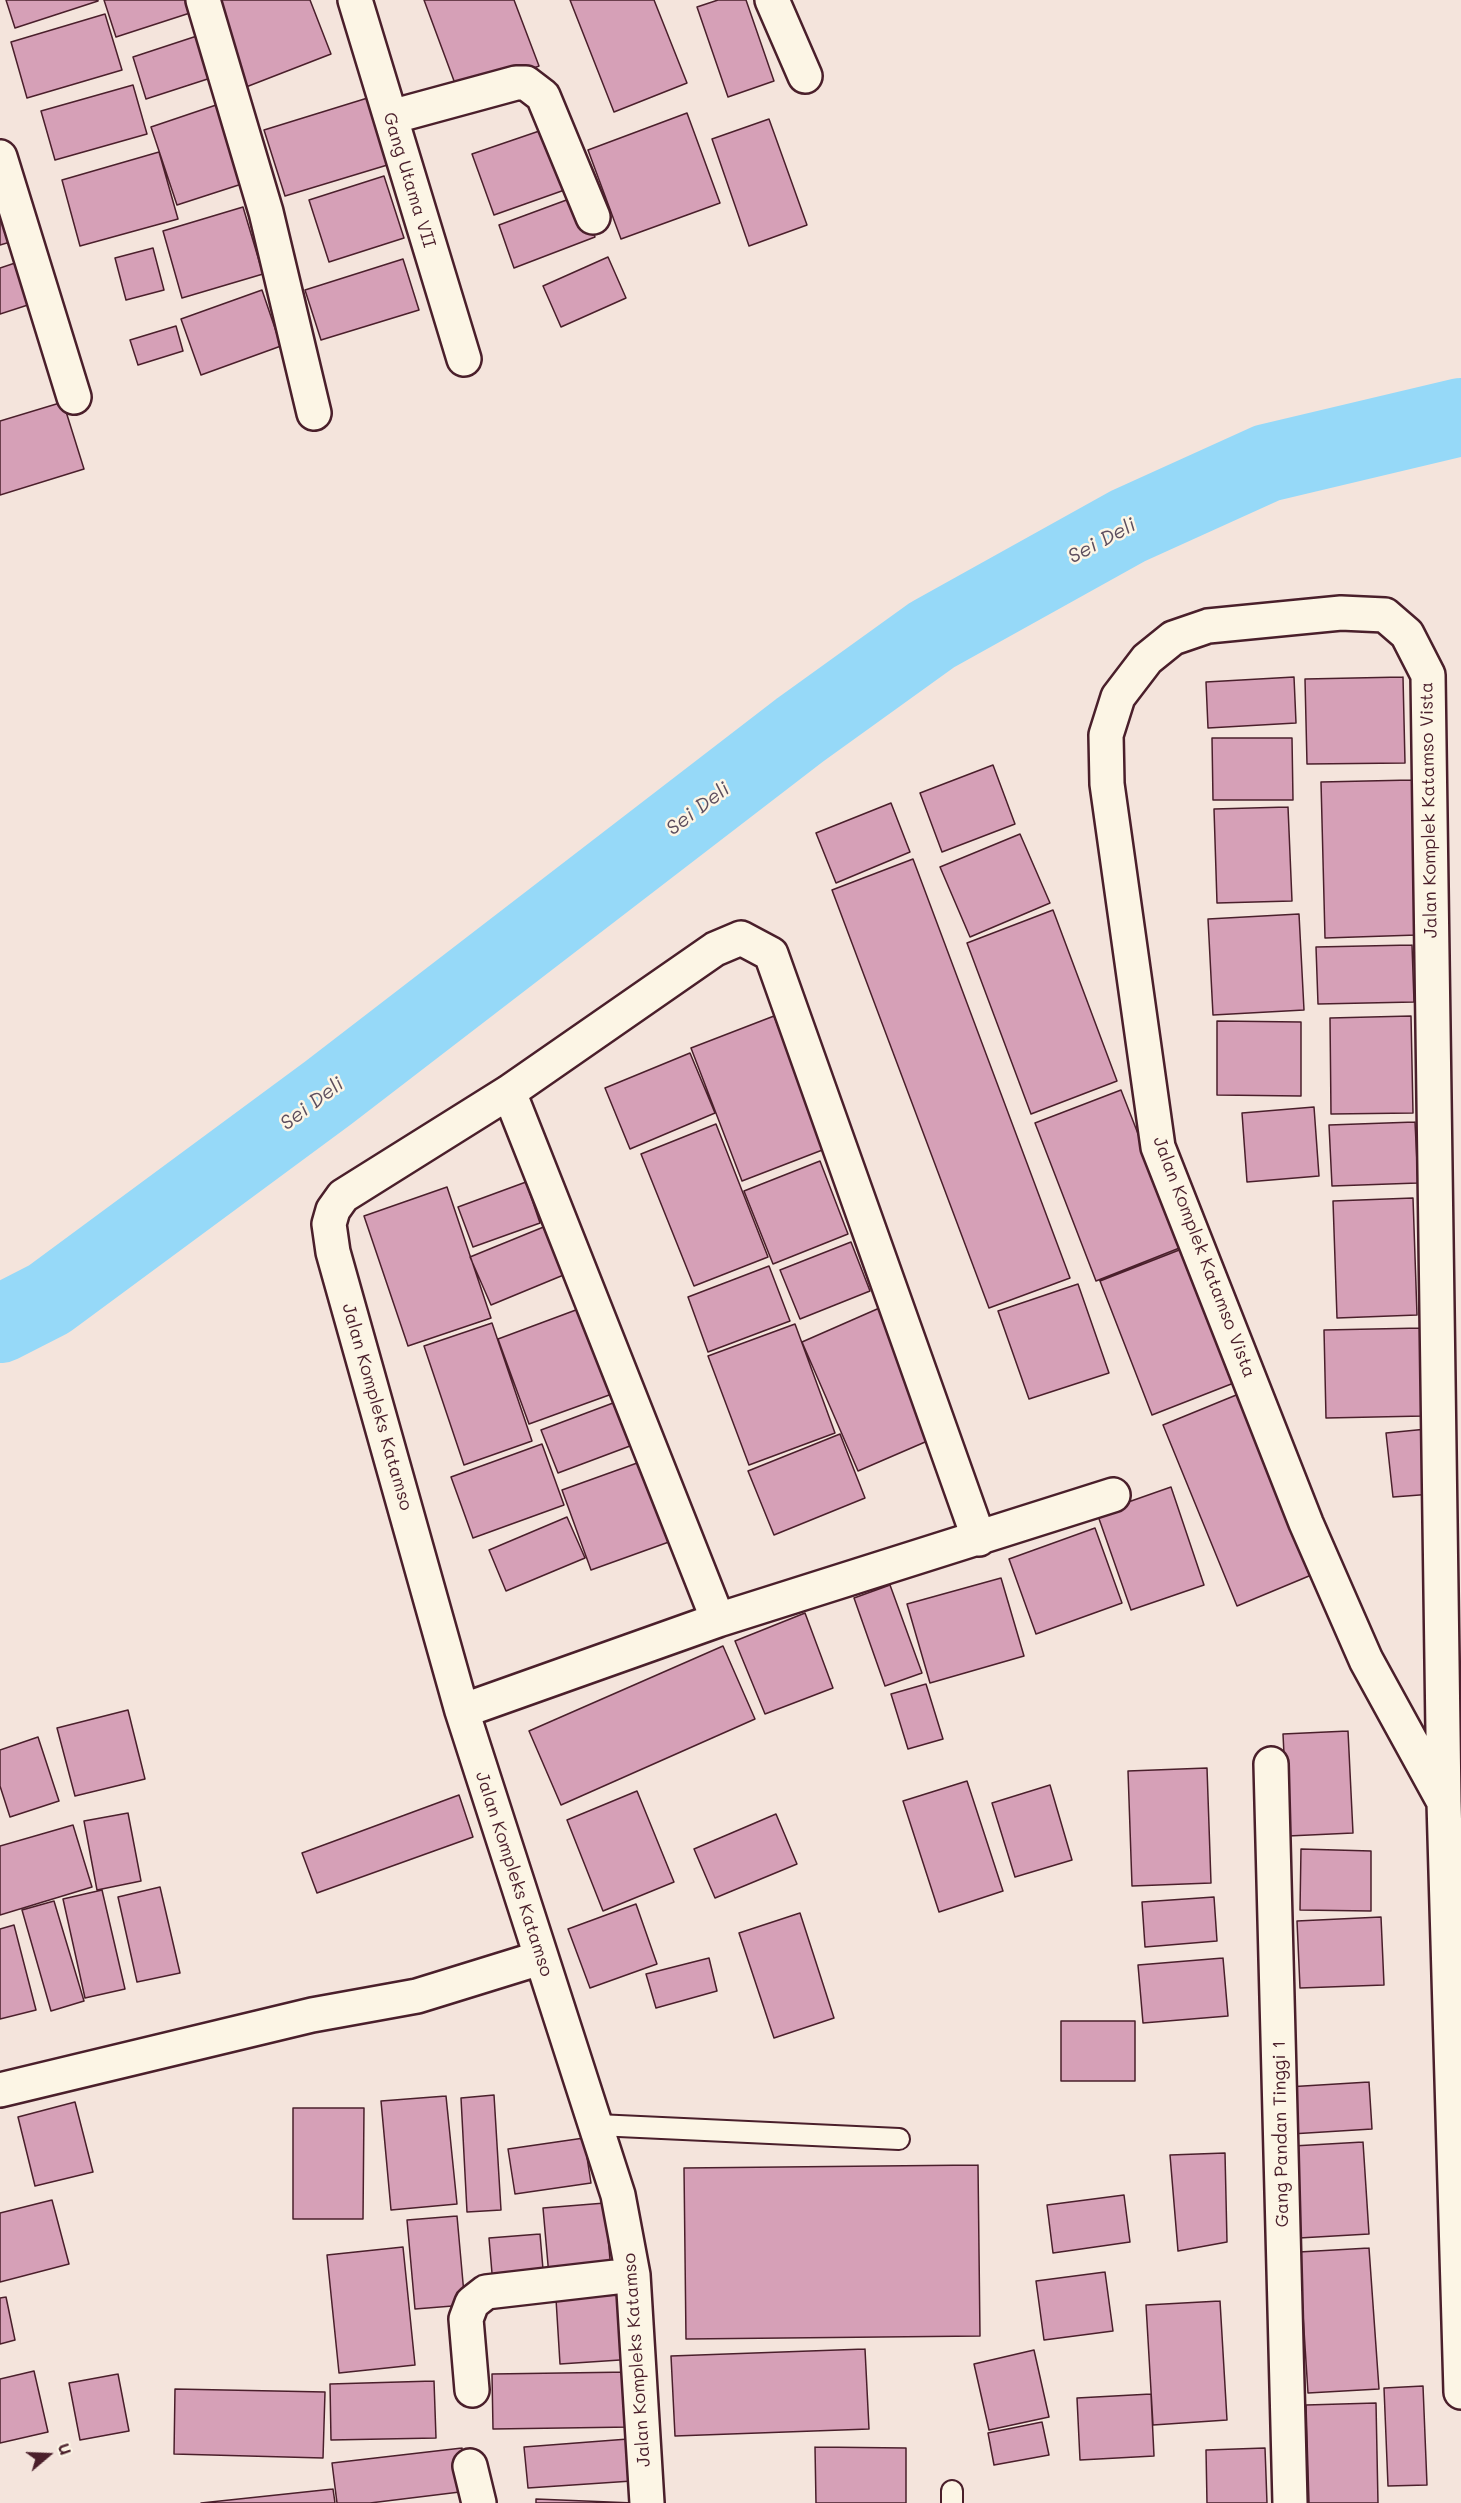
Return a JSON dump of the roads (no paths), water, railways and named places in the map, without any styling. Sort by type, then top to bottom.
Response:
[{"type":"street","points":[[203,0],[266,212],[314,413]]},
{"type":"street","name":"Gang Utama VII","points":[[355,0],[464,359]]},
{"type":"street","points":[[772,0],[805,76]]},
{"type":"street","points":[[391,117],[516,83],[526,83],[543,96],[594,217]]},
{"type":"street","points":[[0,157],[75,397]]},
{"type":"street","name":"Jalan Komplek Katamso Vista","points":[[1444,1802],[1366,1660],[1306,1523],[1158,1147],[1107,784],[1106,735],[1118,697],[1147,659],[1173,638],[1208,626],[1341,613],[1385,615],[1407,634],[1428,675],[1444,1802],[1461,2392]]},
{"type":"street","name":"Jalan Kompleks Katamso","points":[[647,2503],[633,2275],[618,2194],[597,2125],[540,1959],[462,1711],[333,1252],[329,1224],[333,1210],[344,1196],[509,1092],[715,949],[741,938],[771,954],[979,1539]]},
{"type":"street","points":[[509,1092],[718,1620]]},
{"type":"street","points":[[462,1711],[718,1620],[1113,1495]]},
{"type":"street","name":"Gang Pandan Tinggi 1","points":[[1272,1764],[1290,2503]]},
{"type":"street","points":[[0,2090],[312,2015],[417,1996],[540,1959]]},
{"type":"street","points":[[472,2390],[466,2319],[472,2303],[486,2292],[633,2275]]},
{"type":"street","points":[[470,2466],[479,2503]]},
{"type":"lane","points":[[597,2125],[899,2139]]},
{"type":"waterway","name":"Sei Deli","points":[[0,1324],[49,1299],[328,1093],[800,730],[932,635],[1128,526],[1267,463],[1461,417]]}]
